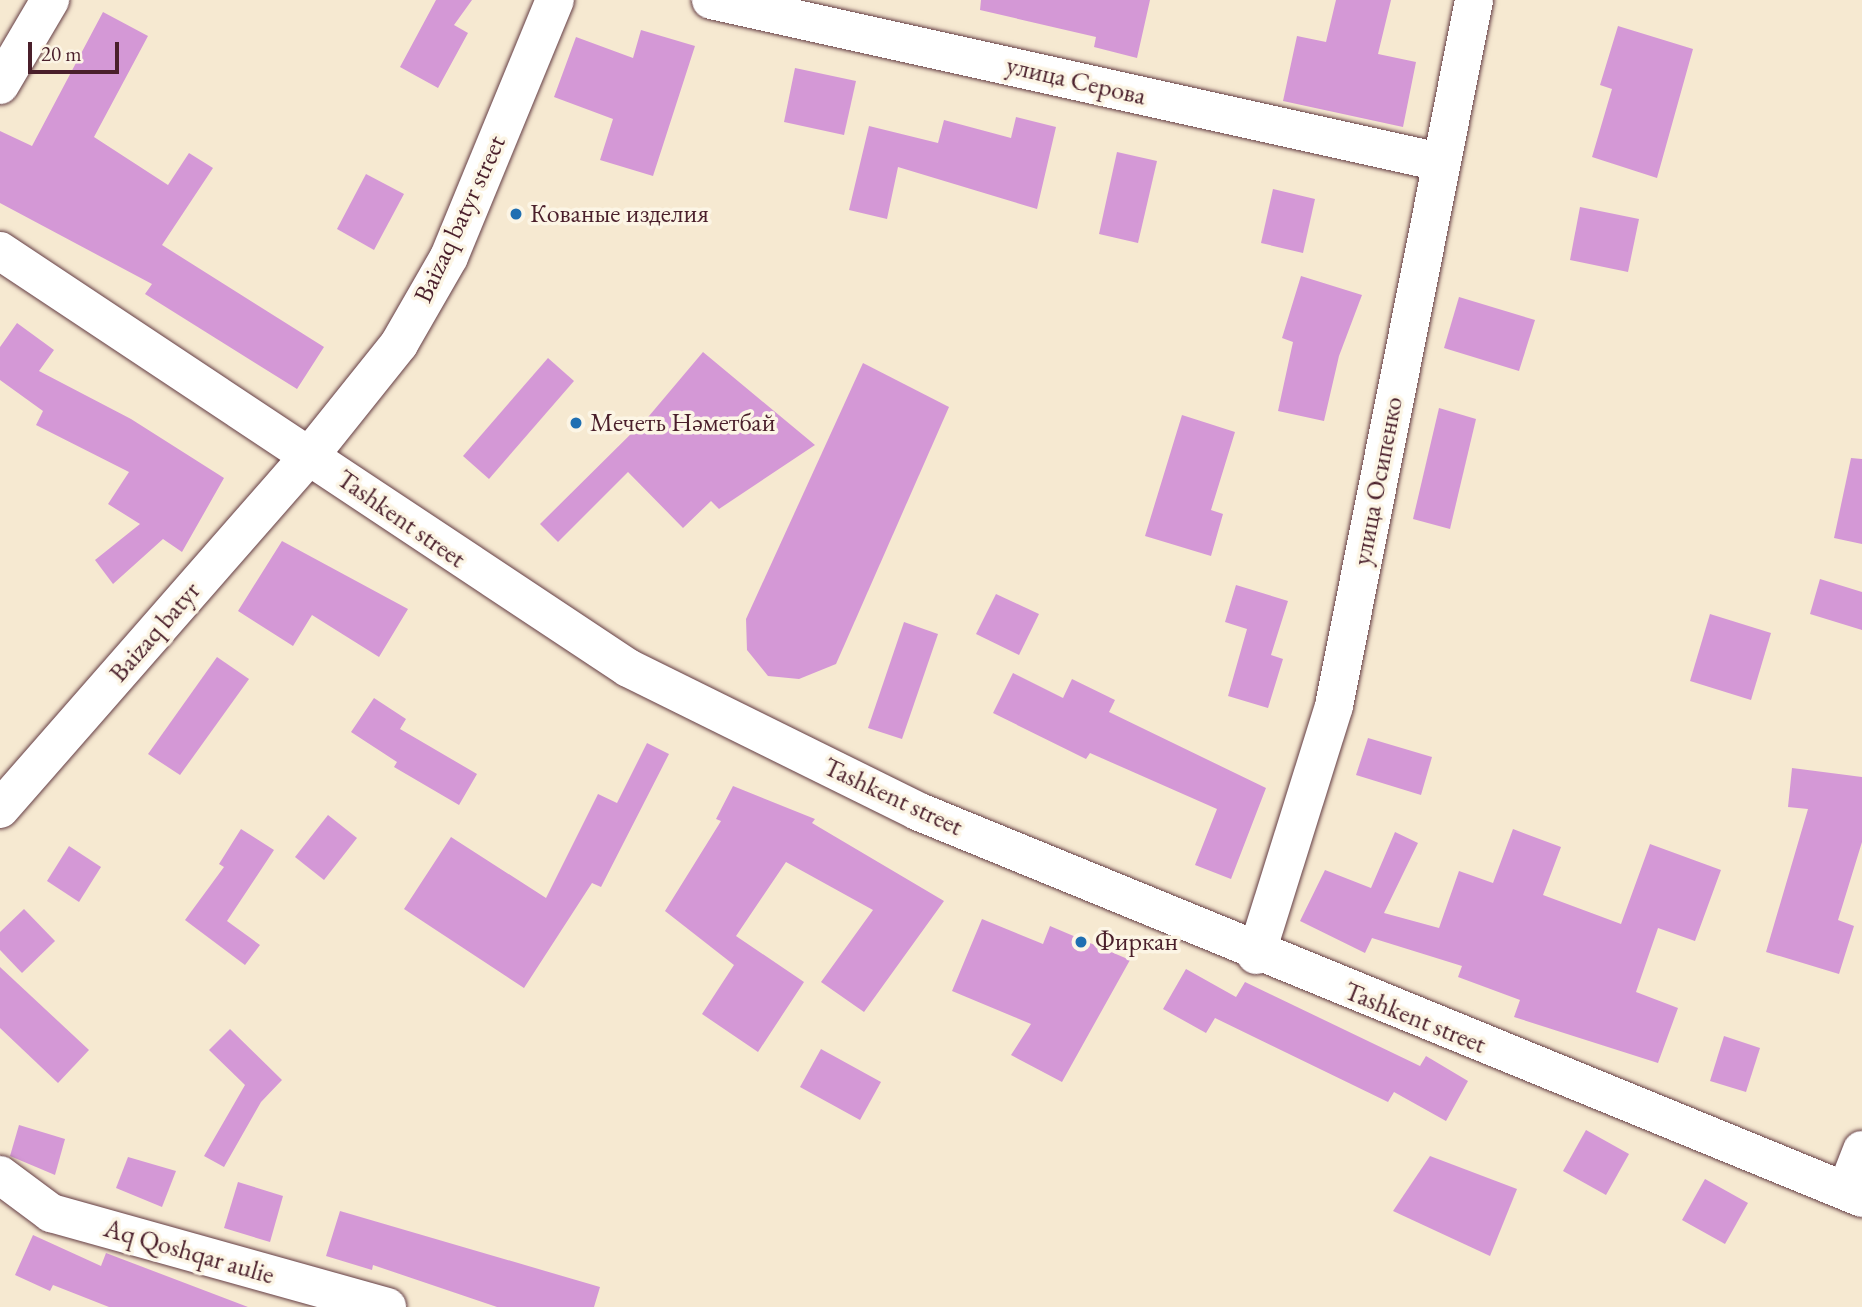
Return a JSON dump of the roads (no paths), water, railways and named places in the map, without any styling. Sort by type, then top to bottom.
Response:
[{"type":"street","points":[[0,85],[50,0]]},
{"type":"street","name":"Baizaq batyr street","points":[[311,454],[399,344],[449,257],[555,0]]},
{"type":"street","name":"улица Серова","points":[[711,0],[1440,162]]},
{"type":"street","name":"улица Осипенко","points":[[1256,955],[1334,706],[1440,162],[1475,0]]},
{"type":"street","name":"Tashkent street","points":[[0,251],[311,454],[411,530],[628,668],[917,811],[1256,955],[1854,1194]]},
{"type":"street","name":"Baizaq batyr","points":[[0,809],[311,454]]},
{"type":"street","points":[[1854,1194],[1862,1150]]},
{"type":"street","name":"Aq Qoshqar aulie","points":[[0,1175],[51,1213],[387,1307]]},
{"type":"place","name":"Кованые изделия","points":[[516,214]]},
{"type":"place","name":"Мечеть Нәметбай","points":[[576,423]]},
{"type":"place","name":"Фиркан","points":[[1081,942]]}]
